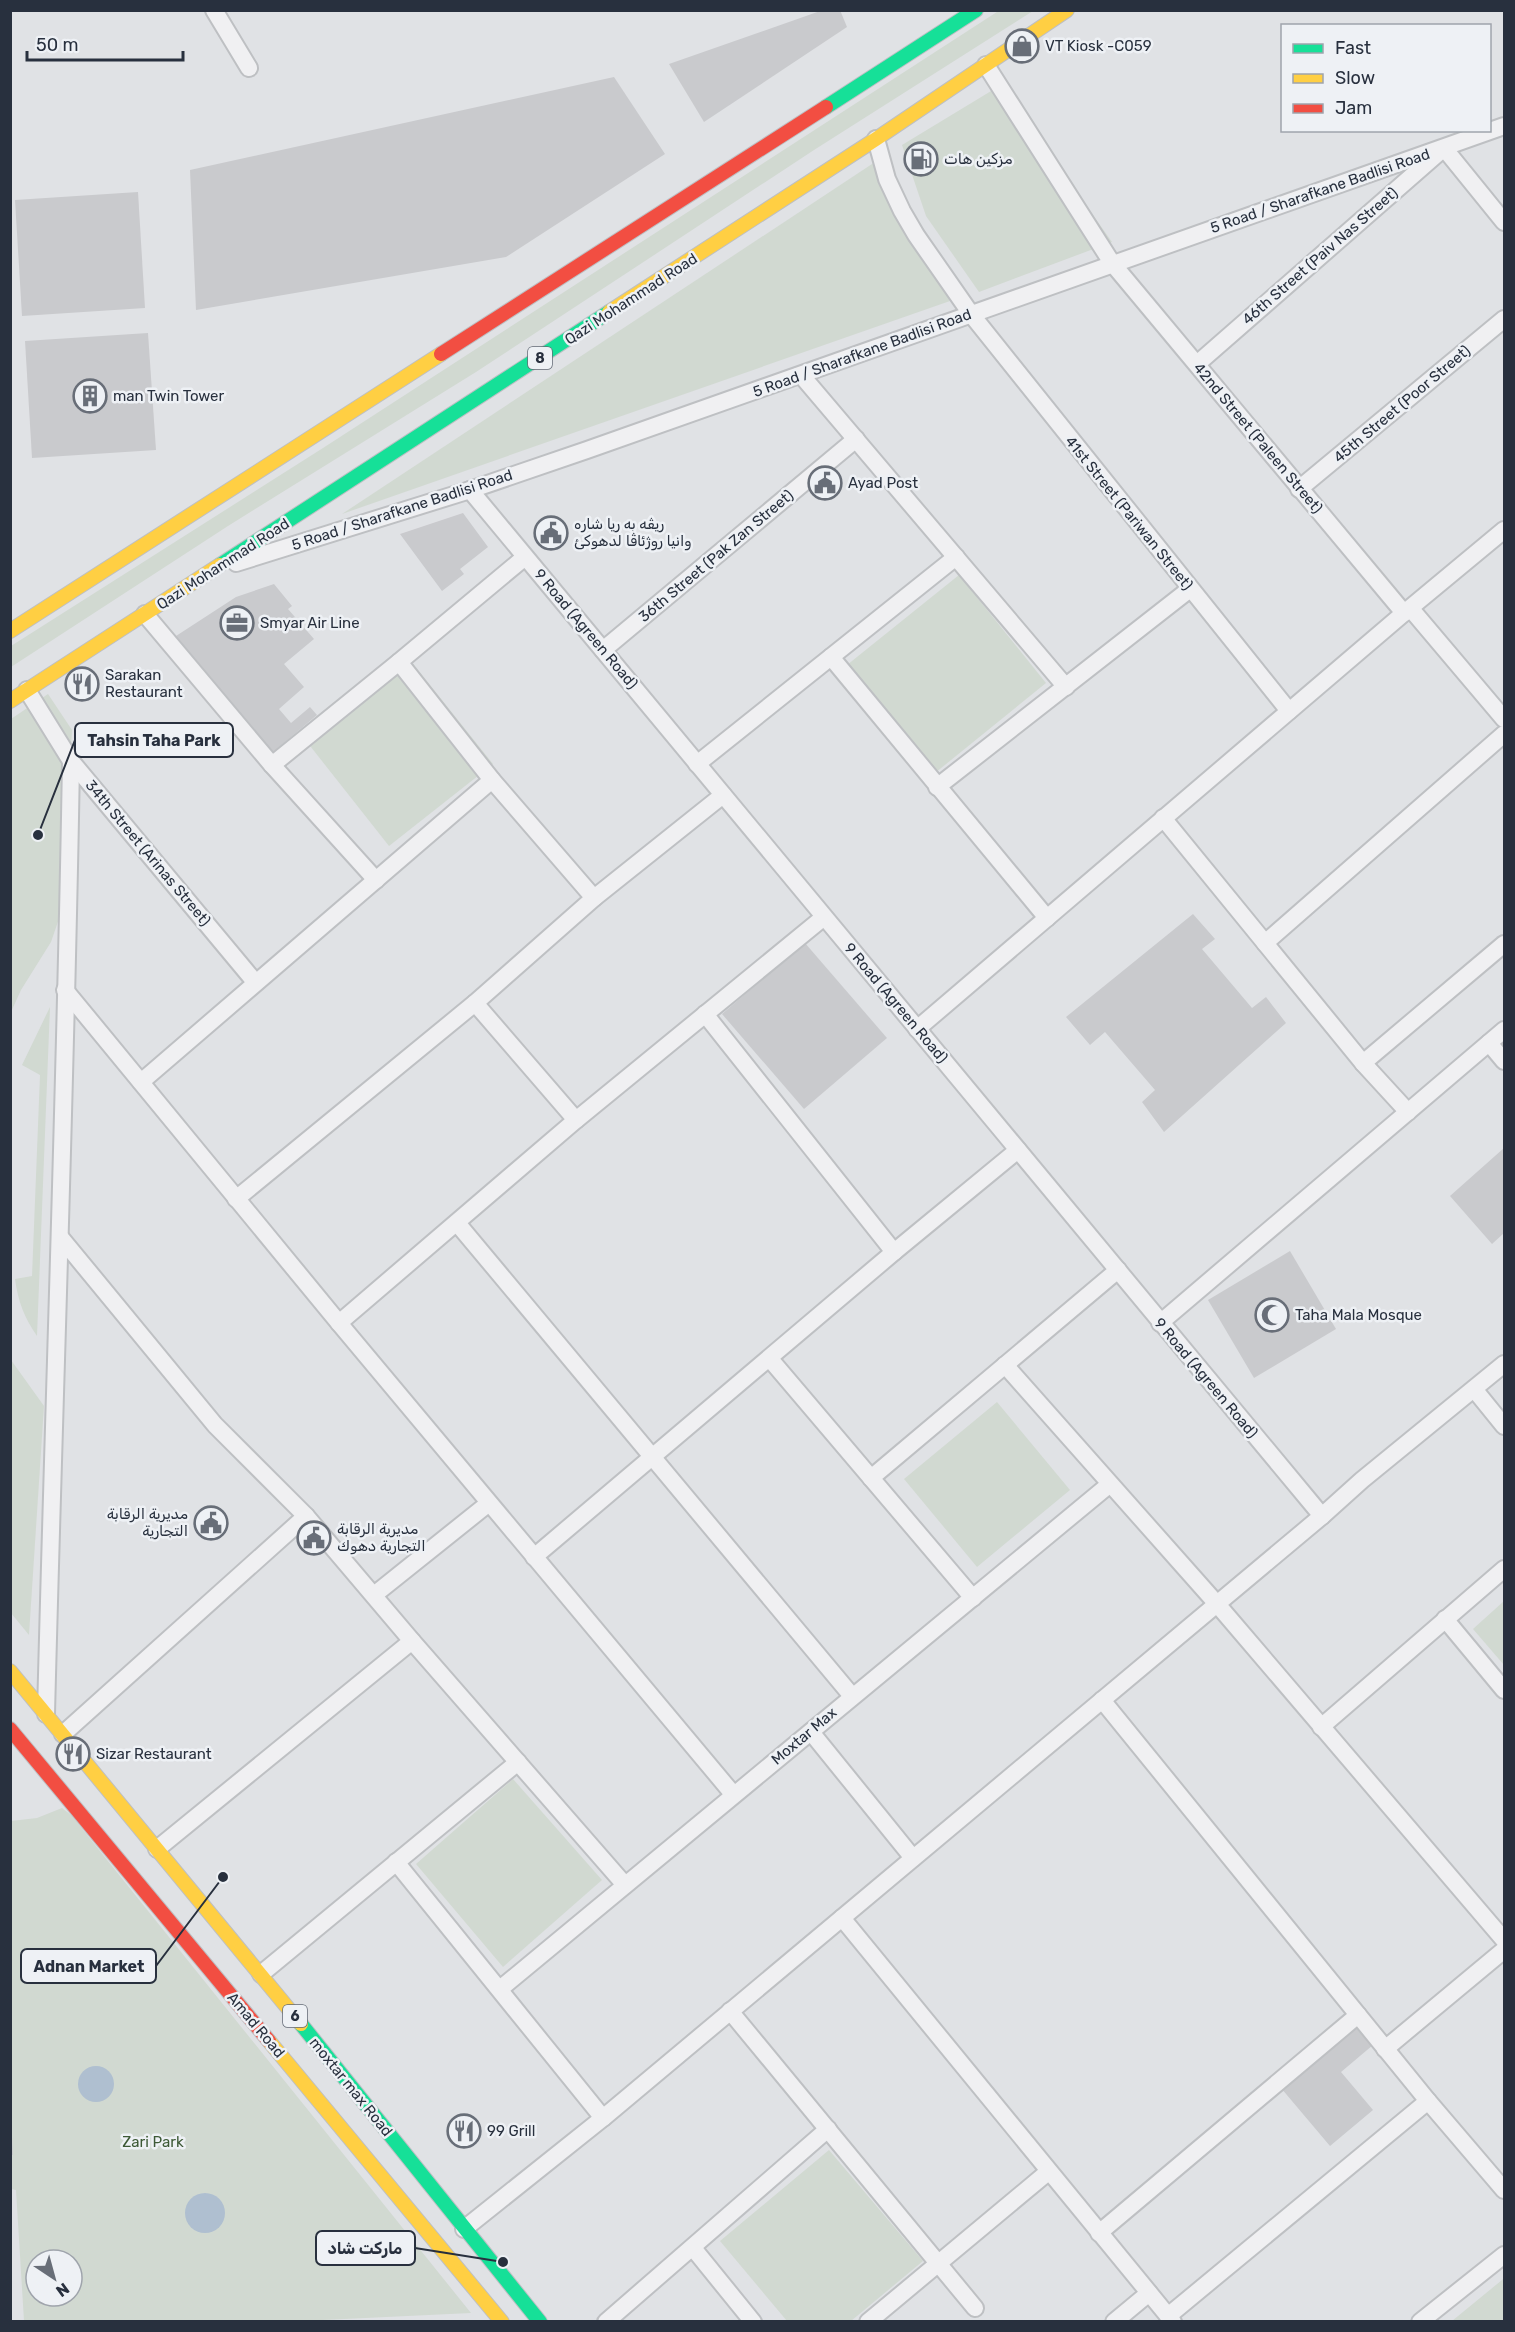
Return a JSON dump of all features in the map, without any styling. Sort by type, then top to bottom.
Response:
[{"type":"main road","points":[[10,632],[976,10]]},
{"type":"main road","name":"Qazi Mohammad Road","points":[[10,701],[876,139],[1067,10]]},
{"type":"main road","name":"6","points":[[10,1671],[46,1714]]},
{"type":"main road","name":"moxtar max Road","points":[[46,1714],[261,1974],[540,2322]]},
{"type":"main road","name":"Amad Road","points":[[10,1729],[502,2322]]},
{"type":"street","points":[[214,10],[249,68]]},
{"type":"street","name":"42nd Street (Paleen Street)","points":[[986,65],[1112,263],[1299,489],[1504,719]]},
{"type":"street","name":"5 Road / Sharafkane Badlisi Road","points":[[215,569],[470,490],[802,376],[1112,263],[1488,132]]},
{"type":"street","name":"41st Street (Pariwan Street)","points":[[876,139],[887,179],[902,211],[971,314],[1289,711]]},
{"type":"street","points":[[1444,148],[1504,222]]},
{"type":"street","name":"46th Street (Paiv Nas Street)","points":[[1197,364],[1444,148]]},
{"type":"street","name":"45th Street (Poor Street)","points":[[1299,489],[1504,319]]},
{"type":"street","points":[[802,376],[1066,687]]},
{"type":"street","name":"36th Street (Pak Zan Street)","points":[[603,650],[856,439]]},
{"type":"street","name":"9 Road (Agreen Road)","points":[[470,490],[1322,1516]]},
{"type":"street","points":[[917,1029],[1504,530]]},
{"type":"street","points":[[272,765],[525,557]]},
{"type":"street","points":[[697,764],[956,557]]},
{"type":"street","points":[[937,787],[1190,589]]},
{"type":"street","points":[[145,614],[272,765],[376,880]]},
{"type":"street","points":[[831,657],[1047,918]]},
{"type":"street","points":[[399,662],[492,780],[594,898]]},
{"type":"street","name":"34th Street (Arinas Street)","points":[[27,690],[71,761],[255,982]]},
{"type":"street","points":[[1265,943],[1504,734]]},
{"type":"street","points":[[46,1714],[54,1388],[61,1238],[65,990],[69,934],[71,761]]},
{"type":"street","points":[[141,1082],[492,780]]},
{"type":"street","points":[[236,1199],[475,1003],[594,898],[723,795]]},
{"type":"street","points":[[1164,818],[1363,1063],[1408,1112]]},
{"type":"street","points":[[339,1323],[576,1120],[824,917]]},
{"type":"street","points":[[1363,1063],[1504,944]]},
{"type":"street","points":[[65,990],[339,1323],[733,1794]]},
{"type":"street","points":[[475,1003],[576,1120]]},
{"type":"street","points":[[705,1014],[894,1252]]},
{"type":"street","points":[[1160,1323],[1504,1030]]},
{"type":"street","points":[[1489,1043],[1504,1061]]},
{"type":"street","points":[[534,1557],[1018,1150]]},
{"type":"street","points":[[457,1223],[852,1696]]},
{"type":"street","points":[[61,1238],[215,1425],[306,1516],[412,1641],[626,1885]]},
{"type":"street","points":[[871,1478],[1118,1270]]},
{"type":"street","points":[[770,1359],[973,1598]]},
{"type":"street","points":[[464,2229],[603,2118],[1102,1701],[1362,1480],[1504,1364]]},
{"type":"street","points":[[1005,1365],[1217,1604],[1504,1940]]},
{"type":"street","points":[[1474,1389],[1504,1426]]},
{"type":"street","name":"Moxtar Max","points":[[500,1989],[1110,1484]]},
{"type":"street","points":[[374,1594],[489,1503]]},
{"type":"street","points":[[63,1734],[306,1516]]},
{"type":"street","points":[[1322,1727],[1504,1569]]},
{"type":"street","points":[[1445,1618],[1504,1690]]},
{"type":"street","points":[[157,1849],[412,1641]]},
{"type":"street","points":[[1102,1701],[1385,2049],[1504,2190]]},
{"type":"street","points":[[811,1732],[913,1858]]},
{"type":"street","points":[[261,1974],[518,1762]]},
{"type":"street","points":[[396,1862],[603,2118]]},
{"type":"street","points":[[842,1918],[1048,2172],[1171,2319],[1428,2101]]},
{"type":"street","points":[[1385,2049],[1504,1950]]},
{"type":"street","points":[[730,2011],[975,2308]]},
{"type":"street","points":[[1099,2233],[1358,2015]]},
{"type":"street","points":[[606,2322],[828,2129]]},
{"type":"street","points":[[868,2322],[1048,2172]]},
{"type":"street","points":[[693,2248],[753,2322]]},
{"type":"street","points":[[1419,2322],[1504,2255]]},
{"type":"street","points":[[1114,2322],[1149,2293]]},
{"type":"green space","points":[[1000,10],[1033,11],[814,150],[476,372],[228,526],[11,667],[11,646],[323,448]]},
{"type":"green space","points":[[1001,85],[1112,242],[979,292],[926,216],[902,145]]},
{"type":"green space","points":[[875,162],[950,301],[342,514]]},
{"type":"green space","points":[[959,575],[1046,683],[935,773],[847,665]]},
{"type":"green space","points":[[410,660],[493,764],[389,846],[307,742]]},
{"type":"green space","points":[[48,694],[72,730],[62,910],[51,942],[21,990],[11,1012],[11,719]]},
{"type":"green space","points":[[50,1007],[37,1336],[22,1309],[15,1279],[32,1276],[40,1075],[22,1065]]},
{"type":"green space","points":[[11,1360],[44,1406],[29,1635],[11,1613]]},
{"type":"green space","points":[[997,1402],[1070,1490],[977,1567],[904,1479]]},
{"type":"green space","points":[[1504,1601],[1504,1665],[1473,1629]]},
{"type":"green space","points":[[513,1779],[602,1880],[503,1967],[416,1864]]},
{"type":"green space","name":"Zari Park","points":[[62,1808],[71,1815],[471,2313],[281,2322],[24,2321],[16,2190],[11,2189],[11,1821],[37,1818]]},
{"type":"green space","points":[[829,2150],[923,2261],[851,2321],[787,2321],[720,2241]]},
{"type":"green space","points":[[1504,2278],[1504,2321],[1452,2321],[1502,2280]]},
{"type":"water","points":[[96,2066],[108,2072],[114,2084],[108,2096],[96,2102],[84,2096],[78,2084],[84,2072]]},
{"type":"water","points":[[205,2193],[213,2194],[219,2199],[224,2205],[224,2221],[219,2227],[213,2232],[205,2233],[197,2232],[191,2227],[186,2221],[185,2213],[186,2205],[191,2199],[197,2194]]},
{"type":"building","points":[[823,10],[840,10],[847,27],[704,122],[669,64]]},
{"type":"building","points":[[614,77],[665,154],[506,257],[196,310],[190,170]]},
{"type":"building","points":[[138,192],[145,308],[22,316],[15,200]]},
{"type":"building","name":"man Twin Tower","points":[[148,333],[156,450],[32,458],[25,341]]},
{"type":"building","points":[[463,513],[488,547],[460,569],[464,574],[442,591],[400,534]]},
{"type":"building","points":[[274,584],[292,606],[288,609],[314,639],[284,664],[304,687],[279,709],[291,723],[310,707],[317,715],[266,758],[176,640],[176,636],[236,597]]},
{"type":"building","points":[[1193,914],[1215,939],[1202,949],[1252,1008],[1266,997],[1286,1023],[1164,1132],[1142,1102],[1155,1090],[1105,1032],[1090,1045],[1066,1017]]},
{"type":"building","points":[[805,943],[887,1038],[804,1109],[722,1014]]},
{"type":"building","points":[[1504,1148],[1504,1233],[1492,1244],[1450,1196]]},
{"type":"building","name":"Taha Mala Mosque","points":[[1290,1251],[1336,1329],[1254,1378],[1208,1300]]},
{"type":"building","points":[[1356,2025],[1373,2045],[1341,2072],[1373,2110],[1330,2146],[1281,2088]]},
{"type":"building","points":[[12,2137],[13,2155],[10,2155],[10,2138]]},
{"type":"traffic: fast","points":[[826,107],[976,10]]},
{"type":"traffic: fast","points":[[220,565],[609,312]]},
{"type":"traffic: fast","points":[[301,2024],[540,2322]]},
{"type":"traffic: slow","points":[[609,312],[876,139],[1067,10]]},
{"type":"traffic: slow","points":[[10,631],[441,354]]},
{"type":"traffic: slow","points":[[10,701],[220,565]]},
{"type":"traffic: slow","points":[[10,1671],[301,2024]]},
{"type":"traffic: slow","points":[[269,2041],[502,2322]]},
{"type":"traffic: jam","points":[[441,354],[826,107]]},
{"type":"traffic: jam","points":[[10,1729],[269,2041]]},
{"type":"place","name":"VT Kiosk -C059","points":[[1022,46]]},
{"type":"place","name":"مزكين هات","points":[[921,159]]},
{"type":"place","name":"man Twin Tower","points":[[90,396]]},
{"type":"place","name":"Ayad Post","points":[[825,483]]},
{"type":"place","name":"ريڤه به ريا شاره وانيا روژئاڤا لدهوكئ","points":[[551,533]]},
{"type":"place","name":"Smyar Air Line","points":[[237,623]]},
{"type":"place","name":"Sarakan Restaurant","points":[[82,684]]},
{"type":"place","name":"Tahsin Taha Park","points":[[38,835]]},
{"type":"place","name":"Taha Mala Mosque","points":[[1272,1315]]},
{"type":"place","name":"مديرية الرقابة التجارية","points":[[211,1523]]},
{"type":"place","name":"مديرية الرقابة التجارية دهوك","points":[[314,1538]]},
{"type":"place","name":"Sizar Restaurant","points":[[73,1754]]},
{"type":"place","name":"Adnan Market","points":[[223,1877]]},
{"type":"place","name":"99 Grill","points":[[464,2131]]},
{"type":"place","name":"ماركت شاد","points":[[503,2262]]}]
